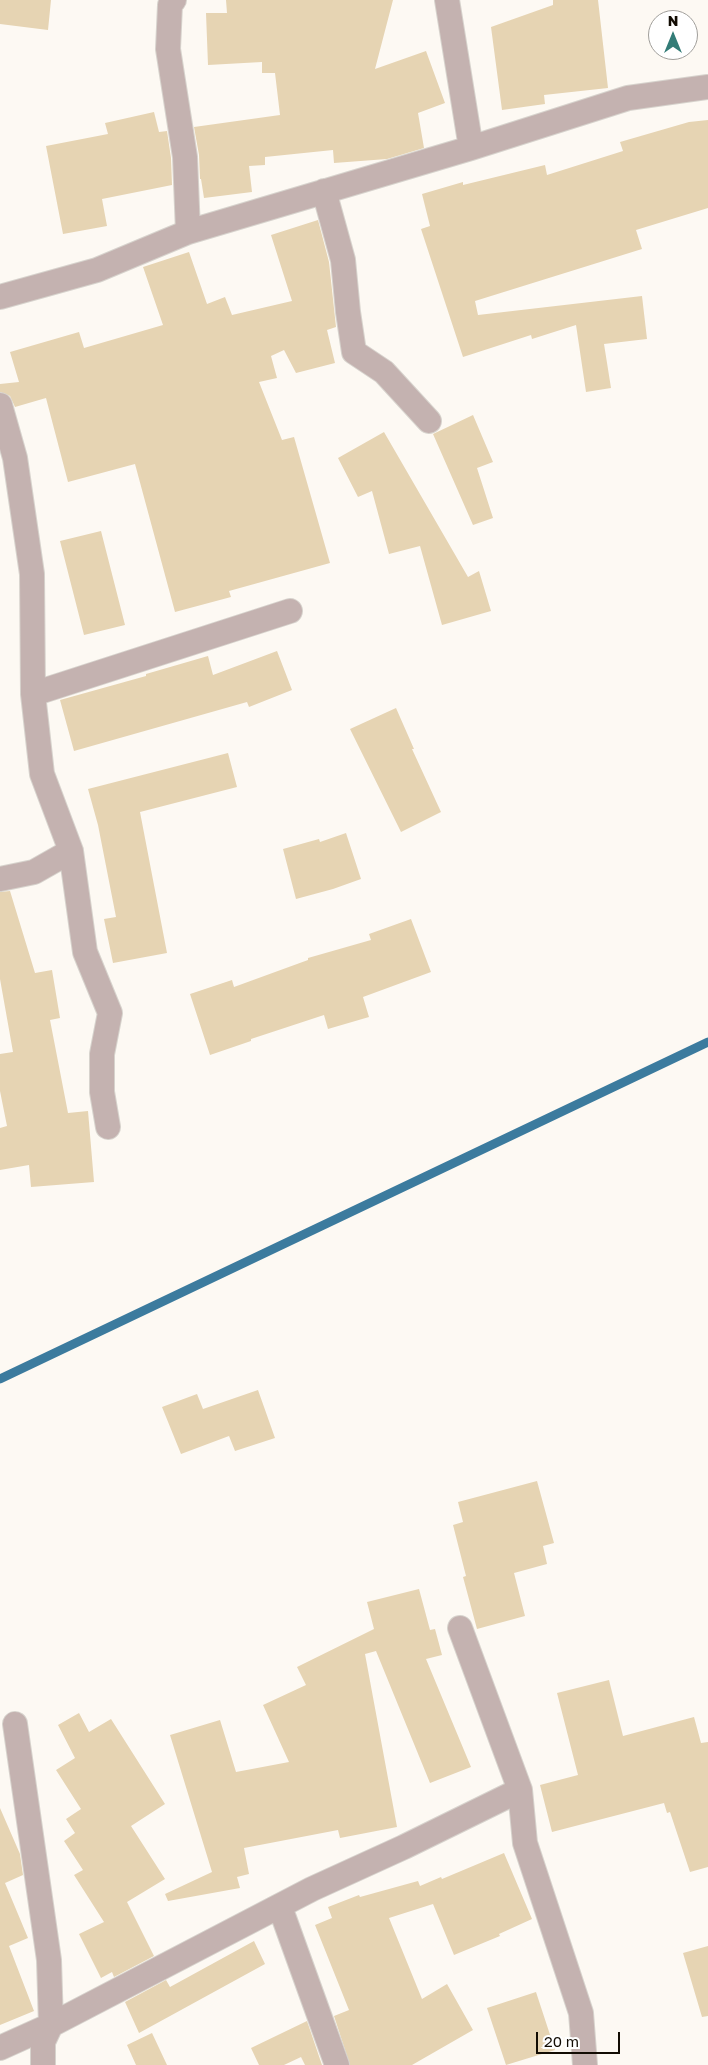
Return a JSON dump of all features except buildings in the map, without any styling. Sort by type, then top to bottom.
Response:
[{"type":"street","points":[[160,0],[185,157],[188,232]]},
{"type":"street","points":[[168,49],[170,5],[174,0]]},
{"type":"street","points":[[447,0],[472,148]]},
{"type":"street","points":[[0,297],[97,270],[188,232],[472,148],[628,98],[708,87]]},
{"type":"street","points":[[324,191],[343,260],[354,352],[384,372],[429,421]]},
{"type":"street","points":[[0,405],[15,458],[32,574],[32,694],[42,774],[71,851],[85,952],[110,1012],[102,1054],[102,1092],[108,1127]]},
{"type":"street","points":[[32,694],[290,611]]},
{"type":"street","points":[[0,879],[34,872],[71,851]]},
{"type":"street","points":[[460,1628],[520,1790],[525,1843],[581,2013],[585,2065]]},
{"type":"street","points":[[15,1724],[49,1960],[51,2025],[43,2042],[43,2065]]},
{"type":"street","points":[[0,2048],[51,2025],[312,1889],[404,1847],[520,1790]]},
{"type":"street","points":[[280,1907],[337,2065]]},
{"type":"waterway","points":[[0,1379],[708,1042]]}]
